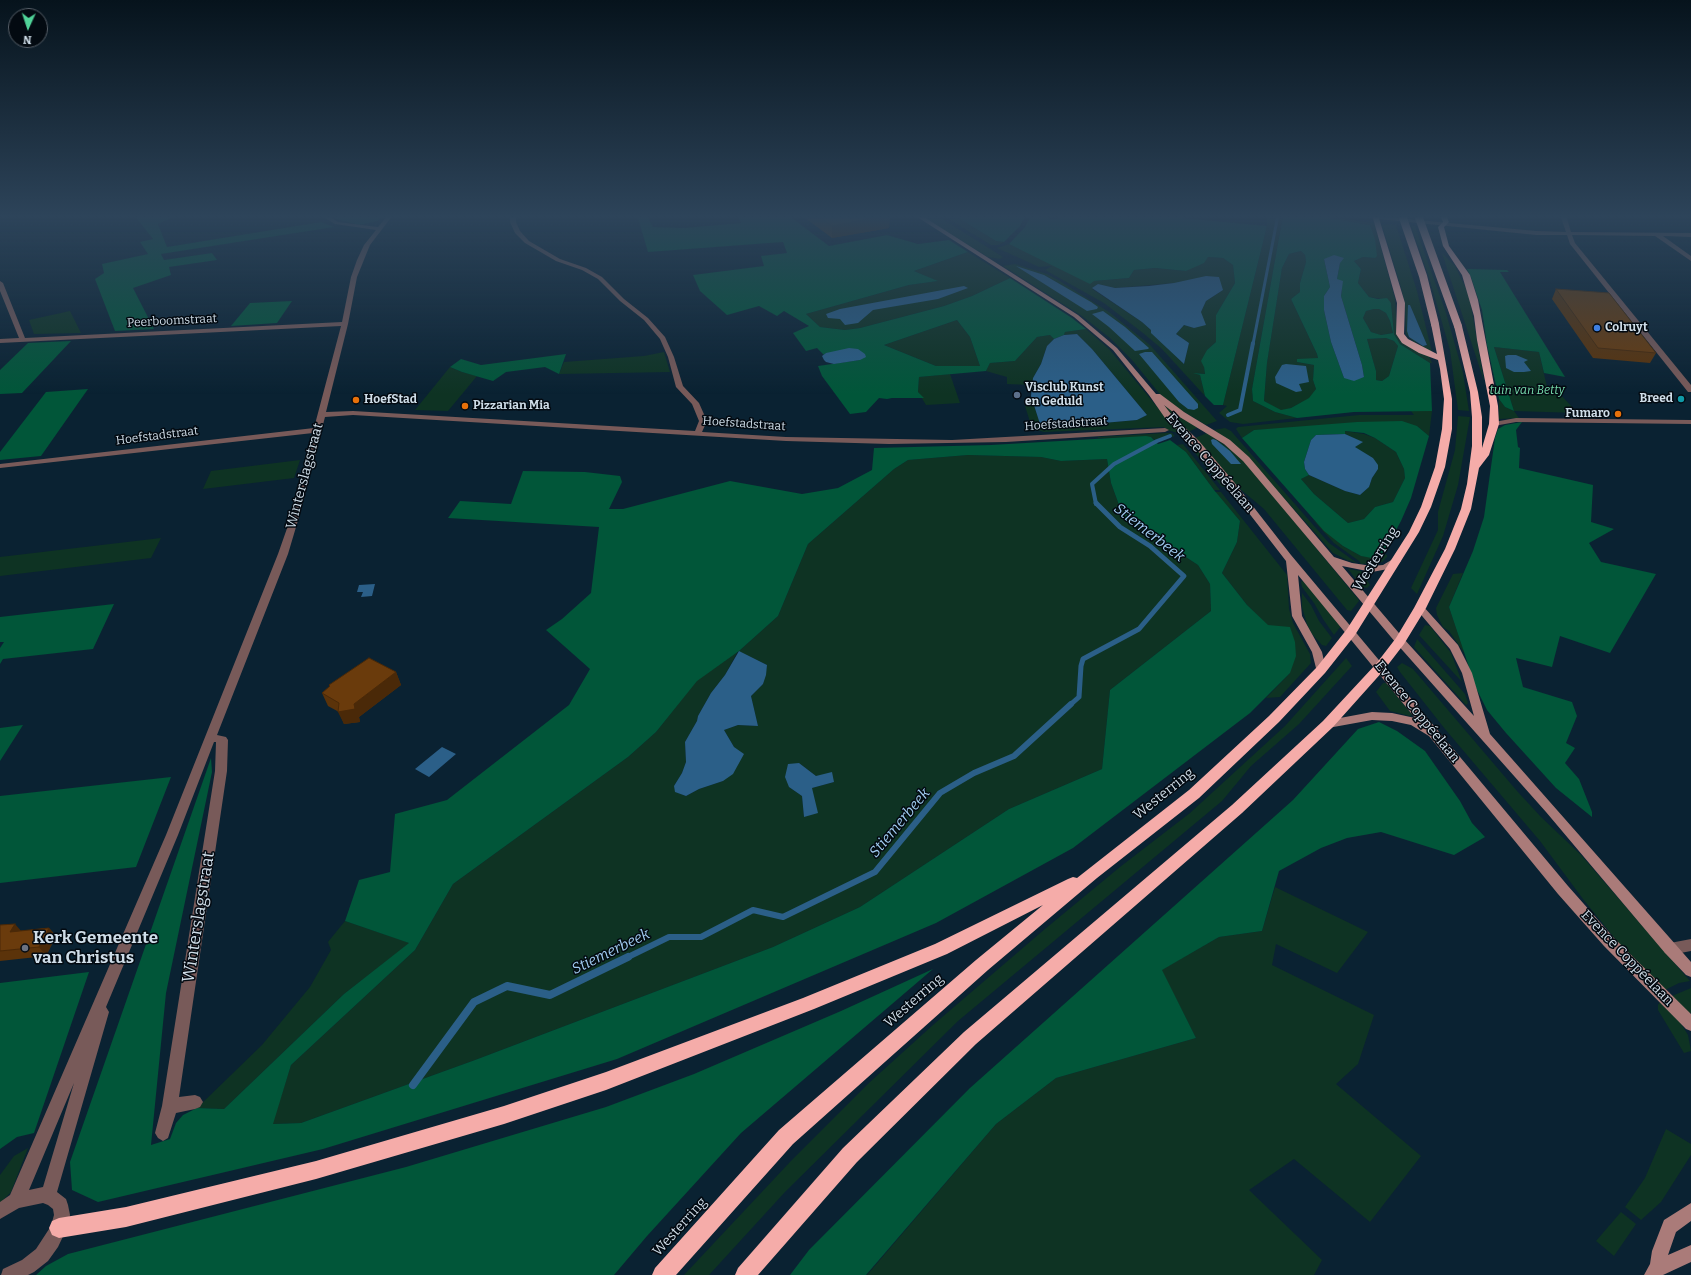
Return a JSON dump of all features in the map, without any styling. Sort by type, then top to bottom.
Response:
[{"type":"highway","points":[[1392,274],[1401,303],[1400,334],[1405,341],[1442,359]]},
{"type":"highway","name":"Westerring","points":[[662,1275],[786,1137],[982,965],[1092,874],[1194,794],[1274,719],[1321,670],[1351,632],[1414,532],[1426,507],[1440,467],[1447,429],[1448,399],[1435,324],[1422,274]]},
{"type":"highway","points":[[745,1275],[850,1155],[970,1038],[1237,809],[1328,724],[1380,667],[1400,642],[1420,608],[1450,549],[1466,509],[1477,446],[1476,411],[1466,357],[1458,326],[1439,274]]},
{"type":"highway","points":[[1466,274],[1478,316],[1481,340],[1494,406],[1494,424],[1484,455],[1474,468]]},
{"type":"highway","points":[[59,1228],[126,1217],[323,1168],[504,1115],[606,1080],[808,1004],[934,952],[1092,874]]},
{"type":"street","name":"Winterslagstraat","points":[[16,1201],[172,835],[284,554],[345,324],[355,274]]},
{"type":"street","points":[[594,274],[600,278],[622,300],[646,319],[663,338],[680,387],[695,403],[703,421],[698,433]]},
{"type":"street","name":"Evence Coppéelaan","points":[[1008,274],[1089,326],[1115,348],[1152,393],[1164,411],[1202,450],[1288,557],[1564,890],[1609,942],[1691,1024]]},
{"type":"street","points":[[1598,274],[1691,390]]},
{"type":"street","points":[[0,283],[22,340]]},
{"type":"street","name":"Peerboomstraat","points":[[0,341],[345,324]]},
{"type":"street","name":"Evence Coppéelaan","points":[[1152,393],[1181,414],[1222,439],[1253,467],[1400,642],[1550,809],[1670,949],[1691,971]]},
{"type":"street","name":"Hoefstadstraat","points":[[322,415],[353,413],[794,439],[952,442],[1165,430]]},
{"type":"street","points":[[1494,424],[1516,420],[1691,422]]},
{"type":"street","name":"Hoefstadstraat","points":[[0,466],[317,430]]},
{"type":"street","points":[[1288,557],[1293,573],[1297,616],[1317,652],[1321,670]]},
{"type":"street","points":[[1329,558],[1350,566],[1372,569],[1385,567],[1396,561]]},
{"type":"street","points":[[1420,608],[1454,647],[1467,673],[1484,736]]},
{"type":"street","points":[[1328,724],[1372,716],[1392,717],[1414,722],[1437,737]]},
{"type":"street","name":"Winterslagstraat","points":[[163,1133],[170,1106],[221,771],[222,740],[211,737]]},
{"type":"street","points":[[1670,949],[1691,945]]},
{"type":"street","name":"Winterslagstraat","points":[[48,1196],[115,968]]},
{"type":"street","points":[[170,1106],[195,1102]]},
{"type":"street","points":[[0,1211],[16,1201],[43,1195],[53,1198],[60,1205],[62,1215],[59,1228],[52,1241],[42,1254],[28,1266],[9,1275]]},
{"type":"street","points":[[1655,1272],[1660,1251],[1670,1226],[1691,1211]]},
{"type":"street","points":[[1655,1272],[1691,1253]]},
{"type":"green space","points":[[102,274],[171,274],[133,288],[154,329],[115,331],[95,279]]},
{"type":"green space","points":[[922,274],[1004,274],[1010,278],[972,296],[944,306],[860,328],[845,330],[820,327],[806,314],[909,285],[937,281]]},
{"type":"green space","points":[[922,274],[938,281],[909,285],[806,314],[820,327],[845,330],[860,328],[944,306],[972,296],[1010,278],[1072,318],[1086,329],[1065,332],[1064,335],[1054,339],[1050,335],[1037,337],[1015,361],[990,363],[986,371],[919,377],[918,392],[924,398],[879,398],[866,412],[850,414],[822,376],[818,366],[860,360],[826,353],[824,355],[817,348],[806,351],[793,333],[809,326],[784,311],[777,316],[759,306],[727,315],[700,291],[693,275]],"holes":[[[957,320],[970,337],[980,366],[936,366],[884,345]]]},
{"type":"green space","points":[[1016,274],[1048,274],[1109,312],[1150,345],[1217,421],[1206,425],[1174,406],[1159,393],[1132,360],[1110,338],[1082,316]]},
{"type":"green space","points":[[1053,274],[1078,274],[1093,281],[1129,278],[1131,274],[1234,274],[1235,283],[1216,315],[1216,342],[1207,350],[1204,367],[1205,374],[1195,373],[1200,375],[1205,396],[1162,349],[1104,303]],"holes":[[[1174,283],[1223,290],[1206,301],[1194,328],[1184,325],[1176,334],[1189,343],[1184,364],[1142,322],[1092,289],[1098,284],[1115,288]]]},
{"type":"green space","points":[[1071,274],[1131,274],[1129,278],[1094,281],[1090,284]]},
{"type":"green space","points":[[1234,274],[1255,274],[1223,405],[1214,405],[1205,396],[1200,375],[1193,373],[1205,374],[1201,361],[1207,350],[1216,342],[1216,315],[1235,283]]},
{"type":"green space","points":[[1255,274],[1272,274],[1252,389],[1253,401],[1275,412],[1297,418],[1243,424],[1230,422],[1219,413],[1227,406],[1223,405]]},
{"type":"green space","points":[[1272,274],[1281,274],[1267,363],[1264,401],[1281,410],[1291,408],[1309,398],[1316,389],[1313,380],[1314,365],[1297,362],[1297,359],[1318,358],[1291,299],[1300,292],[1300,283],[1302,274],[1327,274],[1330,287],[1324,296],[1324,310],[1331,342],[1344,378],[1364,377],[1362,365],[1341,296],[1342,290],[1337,279],[1338,274],[1360,274],[1358,283],[1369,297],[1378,299],[1387,298],[1391,303],[1394,334],[1400,344],[1430,363],[1432,411],[1354,412],[1297,418],[1275,412],[1253,401],[1252,389]],"holes":[[[1379,309],[1386,313],[1393,333],[1381,335],[1371,332],[1363,318],[1366,311]],[[1386,338],[1394,341],[1398,346],[1389,376],[1382,381],[1376,380],[1376,371],[1367,339]]]},
{"type":"green space","points":[[1281,274],[1302,274],[1300,283],[1300,292],[1291,299],[1318,359],[1297,359],[1297,362],[1314,365],[1313,380],[1316,389],[1310,398],[1291,408],[1281,411],[1264,401],[1267,363]]},
{"type":"green space","points":[[1360,274],[1388,274],[1395,299],[1397,335],[1402,342],[1429,356],[1432,363],[1400,344],[1394,334],[1391,303],[1383,299],[1369,297],[1358,283]]},
{"type":"green space","points":[[1397,274],[1412,274],[1432,352],[1417,345],[1406,334],[1405,303]],"holes":[[[1410,305],[1427,346],[1416,343]]]},
{"type":"green space","points":[[1428,274],[1432,274],[1446,313],[1463,373],[1469,411],[1458,410],[1450,350]]},
{"type":"green space","points":[[1449,274],[1459,274],[1469,295],[1484,381]]},
{"type":"green space","points":[[1470,274],[1502,274],[1565,377],[1544,373],[1539,352],[1494,347],[1514,411],[1505,407],[1499,399],[1487,345],[1482,310]]},
{"type":"green space","points":[[292,301],[277,323],[231,326],[250,303]]},
{"type":"green space","points":[[1379,309],[1386,313],[1393,333],[1380,335],[1371,332],[1363,318],[1366,311]]},
{"type":"green space","points":[[70,311],[81,333],[34,334],[29,320]]},
{"type":"green space","points":[[957,320],[970,337],[980,366],[936,366],[884,345]]},
{"type":"green space","points":[[1086,329],[1109,349],[1168,420],[1182,434],[1167,430],[1164,427],[1044,432],[1034,429],[1031,425],[1025,406],[1034,405],[1040,424],[1058,427],[1137,420],[1147,415],[1092,349],[1077,334],[1064,335],[1065,332]]},
{"type":"green space","points":[[1050,335],[1054,339],[1047,346],[1041,364],[1033,378],[1032,385],[1007,384],[1007,377],[986,371],[990,363],[1015,361],[1037,337]]},
{"type":"green space","points":[[1386,338],[1394,341],[1398,346],[1389,376],[1382,381],[1376,380],[1376,371],[1367,339]]},
{"type":"green space","points":[[71,341],[22,393],[0,394],[0,370],[28,343]]},
{"type":"green space","name":"tuin van Betty","points":[[1494,347],[1539,352],[1547,387],[1554,388],[1578,413],[1514,411]]},
{"type":"green space","points":[[664,352],[670,372],[559,374],[564,362],[644,356]]},
{"type":"green space","points":[[566,354],[559,374],[545,367],[506,372],[493,381],[450,367],[461,359],[481,365]]},
{"type":"green space","points":[[450,367],[477,376],[448,411],[415,410]]},
{"type":"green space","points":[[950,374],[960,403],[926,405],[918,392],[919,377]]},
{"type":"green space","points":[[88,389],[41,456],[0,460],[0,452],[46,392]]},
{"type":"green space","points":[[1499,399],[1505,407],[1514,411],[1519,418],[1499,419]]},
{"type":"green space","points":[[1166,406],[1177,415],[1199,427],[1188,432],[1164,407]]},
{"type":"green space","points":[[1411,411],[1432,411],[1429,436],[1417,426],[1254,430],[1242,438],[1236,429],[1238,427],[1359,415],[1414,415]]},
{"type":"green space","points":[[1458,416],[1470,417],[1458,485],[1443,536],[1417,594],[1411,588],[1438,530],[1438,512],[1455,450]]},
{"type":"green space","points":[[1402,421],[1417,426],[1429,436],[1411,498],[1401,521],[1383,554],[1377,559],[1361,556],[1343,546],[1324,531],[1242,438],[1254,430],[1357,422]],"holes":[[[1345,431],[1364,433],[1375,438],[1396,452],[1404,469],[1405,478],[1393,502],[1375,507],[1364,519],[1348,523],[1314,494],[1301,479],[1309,475],[1305,469],[1304,462],[1311,440],[1316,435],[1345,434]]]},
{"type":"green space","points":[[1522,422],[1516,430],[1518,447],[1520,448],[1519,468],[1593,485],[1591,522],[1614,529],[1589,543],[1601,562],[1656,574],[1610,653],[1560,636],[1552,667],[1516,658],[1523,687],[1572,702],[1577,716],[1566,743],[1575,748],[1565,763],[1579,779],[1592,812],[1592,817],[1556,788],[1487,710],[1476,688],[1449,607],[1473,551],[1484,517],[1495,438],[1498,429],[1505,425]]},
{"type":"green space","points":[[1225,428],[1231,431],[1329,543],[1357,563],[1333,553],[1245,454],[1214,430]]},
{"type":"green space","points":[[1345,431],[1364,434],[1375,438],[1396,452],[1404,469],[1405,478],[1393,502],[1375,507],[1364,519],[1348,523],[1314,494],[1301,479],[1309,475],[1345,491],[1360,495],[1369,487],[1372,478],[1378,469],[1373,458],[1357,449],[1355,446],[1362,442],[1345,434]]},
{"type":"green space","points":[[1172,433],[1175,436],[1172,437],[1169,435],[1155,440],[1151,437],[1098,438],[1098,437]]},
{"type":"green space","points":[[1207,433],[1231,449],[1247,464],[1358,599],[1359,601],[1351,611],[1347,610],[1264,509],[1239,488],[1195,438]]},
{"type":"green space","points":[[1146,436],[1151,437],[1158,444],[1170,440],[1186,452],[1214,490],[1240,521],[1237,542],[1222,573],[1247,605],[1268,625],[1290,627],[1295,642],[1296,656],[1290,673],[1250,713],[1073,848],[936,923],[617,1059],[323,1149],[98,1202],[72,1190],[70,1162],[211,758],[212,772],[166,993],[151,1145],[170,1139],[176,1123],[183,1115],[197,1108],[224,1109],[344,994],[409,943],[345,921],[359,880],[390,872],[395,814],[447,800],[569,705],[590,669],[546,630],[562,619],[591,593],[599,527],[448,518],[460,501],[511,504],[523,471],[585,472],[620,476],[622,482],[609,509],[623,509],[730,481],[802,494],[838,488],[872,470],[874,448],[991,445]],"holes":[[[968,455],[1041,457],[1061,461],[1107,459],[1111,483],[1123,516],[1198,565],[1210,584],[1211,611],[1110,690],[1102,769],[1009,809],[860,907],[773,947],[475,1060],[301,1123],[273,1124],[291,1065],[415,950],[453,884],[628,757],[656,732],[697,681],[739,651],[778,616],[808,544],[894,469],[908,460]]]},
{"type":"green space","points":[[1189,440],[1226,486],[1222,487],[1188,444]]},
{"type":"green space","points":[[1183,444],[1220,490],[1214,490],[1186,452],[1177,445]]},
{"type":"green space","points":[[968,455],[1041,457],[1061,461],[1107,459],[1111,483],[1123,516],[1198,565],[1210,584],[1211,611],[1110,690],[1102,769],[1009,809],[860,907],[773,947],[475,1060],[301,1123],[272,1124],[291,1065],[415,950],[453,884],[628,757],[656,732],[697,680],[737,652],[725,675],[711,693],[685,742],[686,762],[682,773],[674,786],[676,792],[686,796],[699,789],[723,781],[734,747],[724,730],[738,725],[758,726],[751,696],[763,684],[767,665],[739,651],[778,616],[808,544],[894,469],[908,460]],"holes":[[[799,763],[816,776],[834,782],[812,788],[804,817],[802,796],[789,787]]]},
{"type":"green space","points":[[300,460],[294,478],[203,489],[211,471]]},
{"type":"green space","points":[[1215,492],[1221,492],[1287,575],[1289,609],[1293,623],[1310,654],[1311,663],[1280,697],[1266,698],[1290,673],[1268,626],[1247,605],[1222,573],[1237,542],[1240,521]]},
{"type":"green space","points":[[1312,519],[1343,546],[1361,556],[1380,557],[1383,554],[1387,555],[1387,557],[1382,562],[1361,564],[1334,543]]},
{"type":"green space","points":[[161,538],[151,558],[0,576],[0,557]]},
{"type":"green space","points":[[1348,569],[1361,571],[1370,585],[1367,588],[1362,587]]},
{"type":"green space","points":[[1463,573],[1449,607],[1465,654],[1449,631],[1443,627],[1437,615],[1436,608],[1453,574]]},
{"type":"green space","points":[[1302,581],[1305,582],[1341,626],[1334,635],[1302,587]]},
{"type":"green space","points":[[1302,593],[1311,605],[1319,621],[1332,638],[1326,646],[1322,645],[1312,634],[1307,624],[1302,607]]},
{"type":"green space","points":[[114,604],[93,649],[3,659],[0,664],[0,648],[4,642],[0,642],[0,617]]},
{"type":"green space","points":[[1425,625],[1430,626],[1451,653],[1462,682],[1419,635]]},
{"type":"green space","points":[[1417,639],[1465,694],[1468,703],[1466,705],[1414,647]]},
{"type":"green space","points":[[1346,658],[1352,666],[1299,724],[1251,766],[1222,801],[958,1021],[785,1192],[709,1275],[684,1275],[790,1162],[870,1082],[933,1025],[1045,929],[1120,867],[1190,813],[1285,726]]},
{"type":"green space","points":[[1402,663],[1413,669],[1517,791],[1541,817],[1581,855],[1690,981],[1679,983],[1665,990],[1625,951],[1583,899],[1540,841],[1445,729],[1400,672],[1397,667]]},
{"type":"green space","points":[[1383,683],[1386,683],[1412,715],[1410,716],[1390,711],[1376,692]]},
{"type":"green space","points":[[1379,722],[1397,731],[1425,751],[1460,801],[1472,823],[1485,837],[1454,855],[1381,832],[1347,838],[1321,848],[1279,871],[1262,931],[1219,937],[1162,970],[1196,1038],[1056,1078],[996,1124],[866,1275],[790,1275],[809,1250],[970,1088],[1293,800],[1358,729]]},
{"type":"green space","points":[[23,725],[0,761],[0,728]]},
{"type":"green space","points":[[171,777],[136,867],[0,883],[0,796]]},
{"type":"green space","points":[[1275,887],[1368,932],[1337,973],[1276,944],[1272,965],[1374,1015],[1358,1064],[1336,1084],[1421,1156],[1370,1222],[1294,1159],[1249,1190],[1322,1260],[1314,1275],[867,1275],[996,1124],[1056,1078],[1196,1038],[1161,970],[1219,937],[1262,931]]},
{"type":"green space","points":[[345,921],[410,943],[344,994],[224,1109],[197,1108],[262,1045],[310,987],[331,950],[328,942]]},
{"type":"green space","points":[[933,969],[741,1133],[647,1236],[614,1275],[36,1275],[46,1266],[68,1254],[406,1167],[606,1107],[694,1074],[841,1011]]},
{"type":"green space","points":[[89,972],[34,1133],[17,1137],[0,1149],[0,983]]},
{"type":"green space","points":[[1691,988],[1691,1013],[1688,1013],[1672,996]]},
{"type":"green space","points":[[1660,1002],[1680,1022],[1688,1035],[1691,1051],[1684,1053],[1658,1010],[1658,1005]]},
{"type":"green space","points":[[1666,1129],[1691,1144],[1691,1155],[1661,1202],[1641,1220],[1625,1207],[1645,1178]]},
{"type":"green space","points":[[28,1148],[11,1192],[0,1203],[0,1175],[14,1156]]},
{"type":"green space","points":[[1621,1212],[1636,1224],[1614,1256],[1596,1241]]},
{"type":"water","points":[[1029,274],[1044,275],[1098,307],[1097,309],[1087,311]]},
{"type":"water","points":[[1327,274],[1338,274],[1337,279],[1343,281],[1341,296],[1362,365],[1364,377],[1354,381],[1344,378],[1331,342],[1324,310],[1324,296],[1330,287]]},
{"type":"water","points":[[1206,276],[1219,277],[1223,290],[1206,301],[1201,312],[1206,325],[1194,328],[1184,325],[1176,334],[1189,343],[1184,364],[1151,333],[1151,330],[1142,322],[1092,288],[1098,284],[1115,288],[1149,286],[1174,283]]},
{"type":"water","points":[[964,286],[968,288],[938,299],[873,310],[858,323],[845,325],[840,319],[828,318],[826,314],[840,309]]},
{"type":"water","points":[[1408,305],[1410,305],[1427,345],[1423,346],[1409,337],[1407,331]]},
{"type":"water","points":[[1103,311],[1125,327],[1149,348],[1135,351],[1109,327],[1092,314]]},
{"type":"water","points":[[1077,334],[1092,349],[1147,415],[1137,420],[1058,427],[1040,424],[1031,396],[1033,378],[1041,364],[1047,346],[1054,339],[1064,335]]},
{"type":"water","points":[[849,348],[858,349],[865,354],[866,357],[860,360],[834,364],[826,362],[822,356],[826,353]]},
{"type":"water","points":[[1152,352],[1198,404],[1198,408],[1194,410],[1188,409],[1179,402],[1139,354]]},
{"type":"water","points":[[1516,355],[1528,360],[1524,362],[1531,371],[1514,372],[1506,368],[1505,356]]},
{"type":"water","points":[[1282,365],[1306,366],[1309,382],[1299,384],[1302,391],[1296,392],[1276,383],[1275,377]]},
{"type":"water","points":[[1345,434],[1363,442],[1355,447],[1373,458],[1378,465],[1378,469],[1372,478],[1369,487],[1360,495],[1345,491],[1309,475],[1305,469],[1304,462],[1311,440],[1316,435]]},
{"type":"water","points":[[1213,439],[1230,451],[1241,464],[1231,464],[1212,444],[1211,440]]},
{"type":"water","points":[[375,584],[372,596],[361,597],[363,592],[357,592],[359,585]]},
{"type":"water","points":[[739,651],[767,665],[763,684],[751,696],[758,726],[738,725],[724,730],[734,747],[744,754],[733,774],[723,781],[699,789],[686,796],[675,792],[674,786],[682,773],[686,762],[685,742],[711,693],[725,675]]},
{"type":"water","points":[[442,747],[456,754],[429,777],[415,769]]},
{"type":"water","points":[[799,763],[816,776],[832,772],[834,782],[812,788],[818,813],[804,817],[802,796],[789,787],[785,777],[788,764]]},
{"type":"building","name":"Colruyt","points":[[1556,289],[1609,293],[1656,353],[1598,348]]},
{"type":"building","points":[[369,658],[396,672],[354,704],[355,709],[338,712],[339,703],[322,693],[330,686],[329,685]]},
{"type":"building","points":[[15,924],[10,932],[49,928],[39,947],[0,951],[0,925]]},
{"type":"waterway","name":"Stiemerbeek","points":[[1253,344],[1266,274]]},
{"type":"waterway","name":"Stiemerbeek","points":[[1228,415],[1240,410],[1253,343]]},
{"type":"waterway","name":"Stiemerbeek","points":[[1096,504],[1092,484],[1114,464],[1157,441],[1170,436]]},
{"type":"waterway","name":"Stiemerbeek","points":[[1070,705],[1079,697],[1081,666],[1083,659],[1139,629],[1184,576],[1150,546],[1120,527],[1096,503]]},
{"type":"waterway","name":"Stiemerbeek","points":[[626,958],[669,937],[701,937],[753,910],[783,917],[875,872],[940,793],[974,773],[1014,756],[1071,704]]},
{"type":"waterway","name":"Stiemerbeek","points":[[413,1085],[474,1002],[507,986],[550,995],[628,957]]},
{"type":"place","name":"Colruyt","points":[[1597,328]]},
{"type":"place","name":"Visclub Kunst en Geduld","points":[[1017,395]]},
{"type":"place","name":"Breed","points":[[1681,399]]},
{"type":"place","name":"HoefStad","points":[[356,400]]},
{"type":"place","name":"Pizzarian Mia","points":[[465,406]]},
{"type":"place","name":"Fumaro","points":[[1618,414]]},
{"type":"place","name":"Kerk Gemeente van Christus","points":[[25,948]]}]
